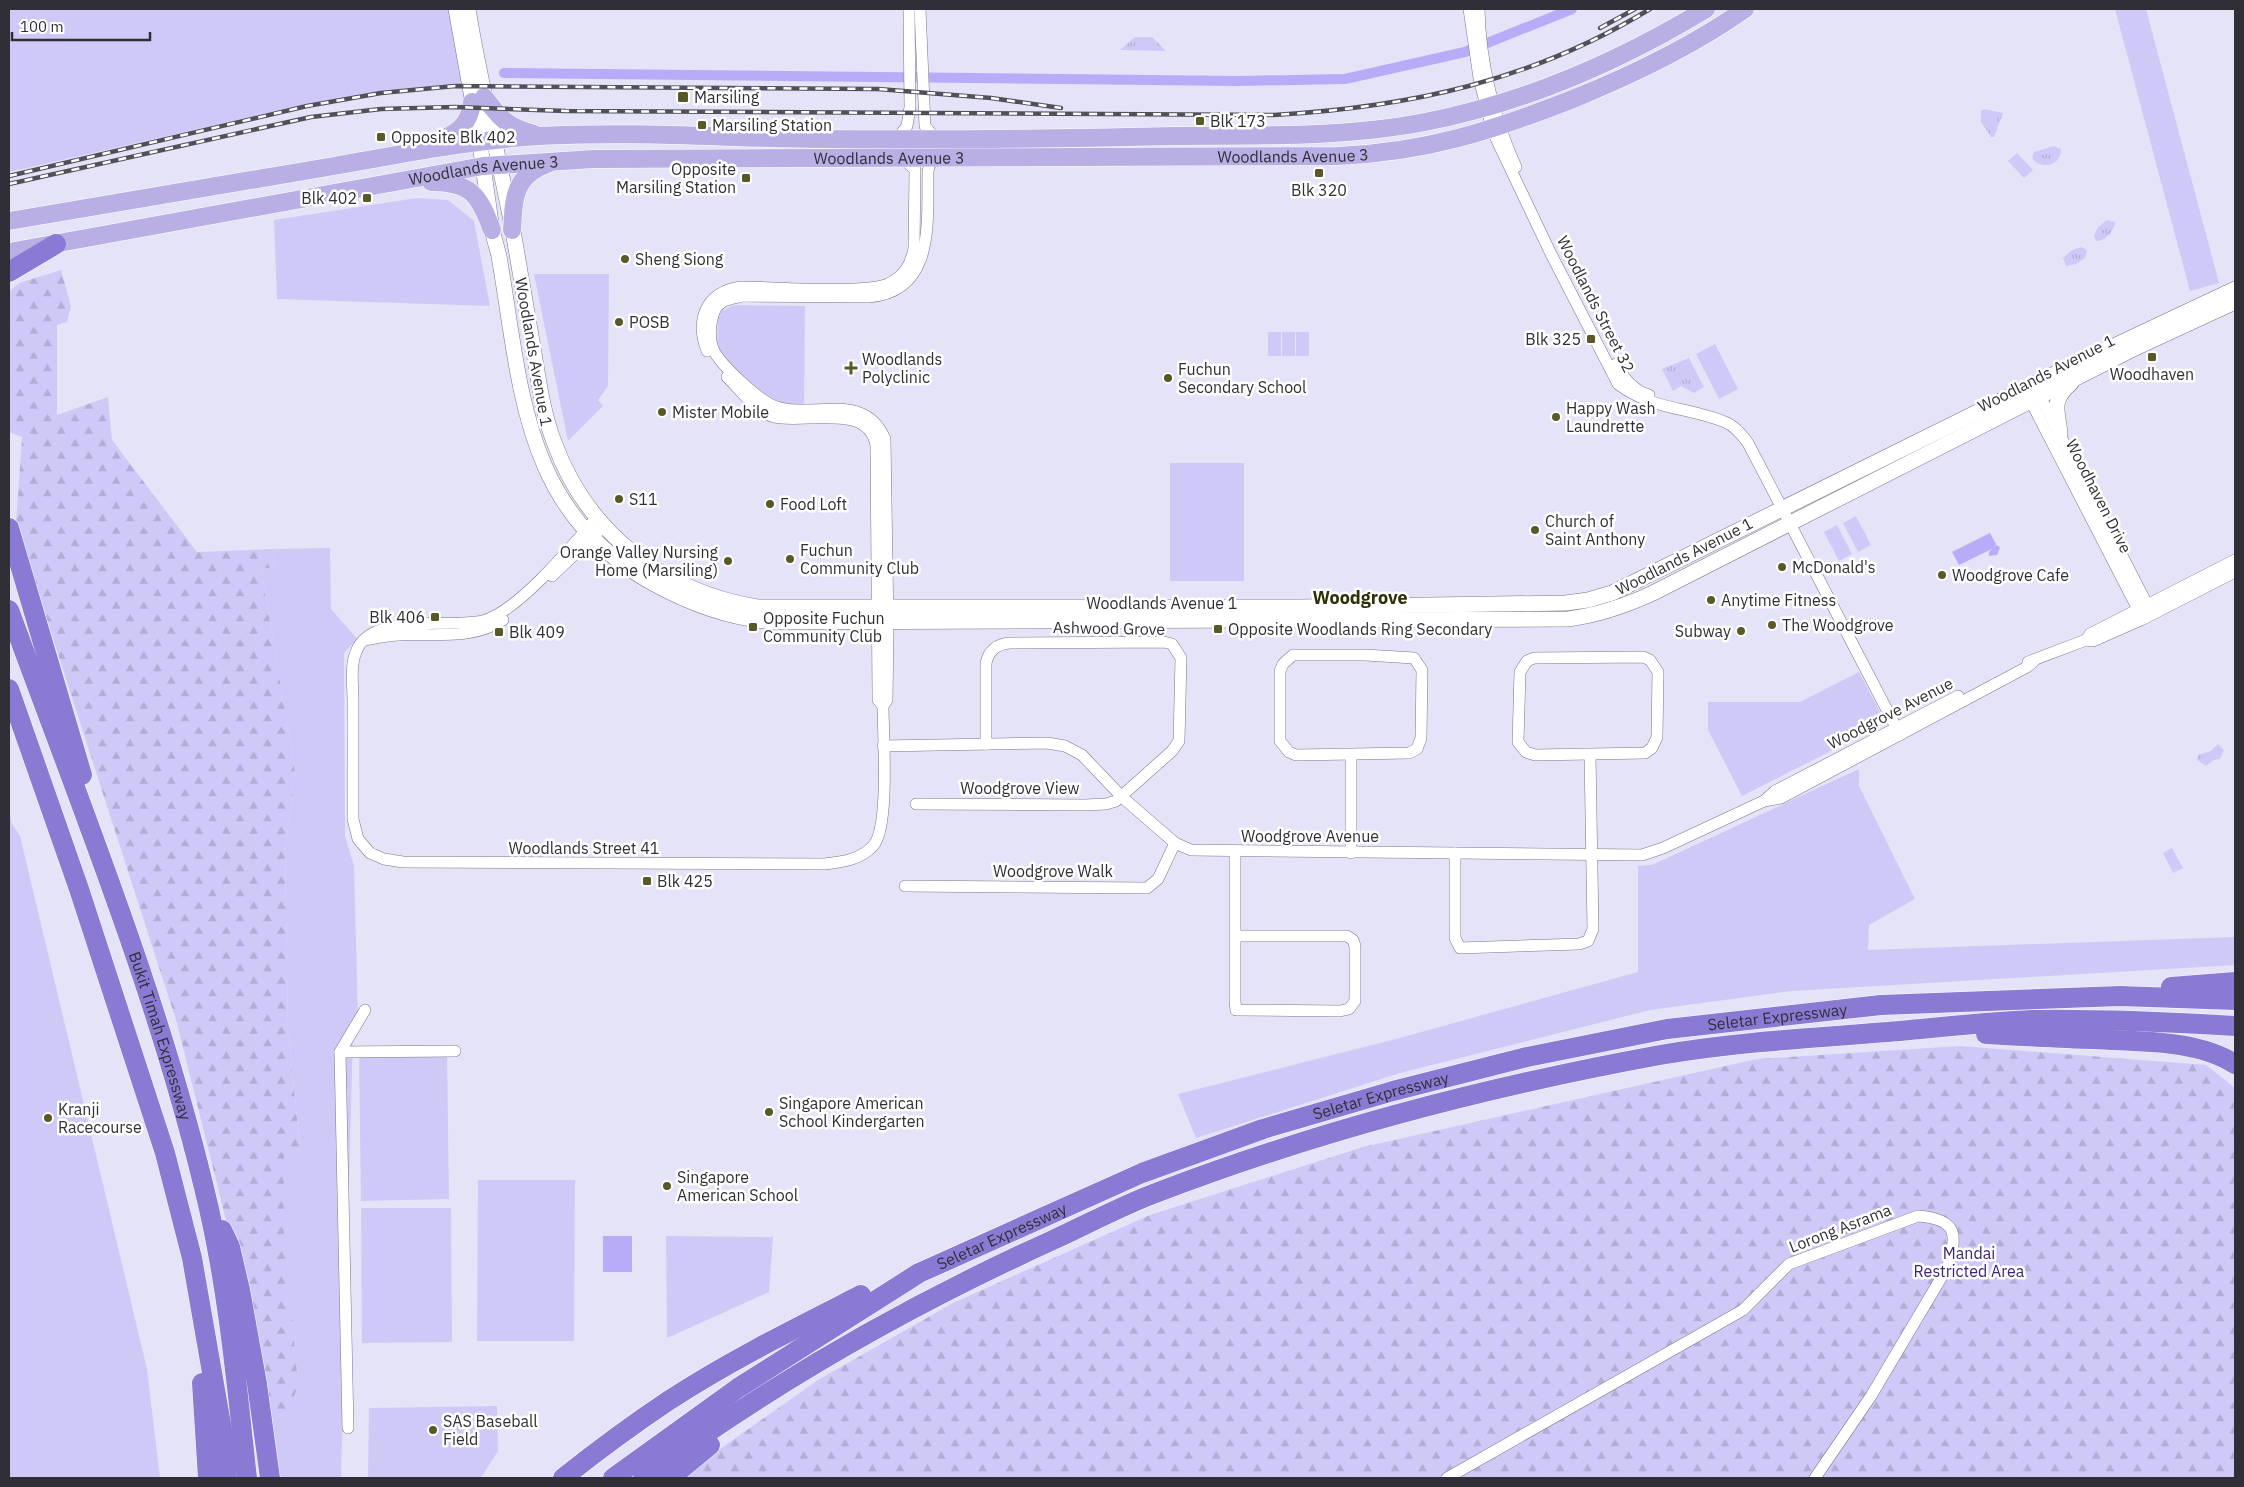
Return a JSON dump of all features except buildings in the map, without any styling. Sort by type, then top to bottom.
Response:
[{"type":"highway","points":[[9,272],[56,244]]},
{"type":"highway","points":[[9,528],[141,971]]},
{"type":"highway","name":"Bukit Timah Expressway","points":[[9,610],[141,971],[209,1209],[232,1341],[246,1478]]},
{"type":"highway","name":"Bukit Timah Expressway","points":[[9,689],[76,880],[165,1153],[192,1258],[202,1324],[225,1447],[227,1478]]},
{"type":"highway","points":[[9,726],[21,749],[33,761]]},
{"type":"highway","points":[[2120,996],[2136,989],[2235,982]]},
{"type":"highway","name":"Seletar Expressway","points":[[614,1478],[738,1388],[918,1273],[1142,1172],[1263,1128],[1393,1091],[1527,1057],[1667,1029],[1872,1006],[2120,996],[2235,1000]]},
{"type":"highway","name":"Seletar Expressway","points":[[764,1394],[926,1300],[997,1265],[1150,1195],[1280,1150],[1402,1114],[1530,1083],[1662,1055],[1775,1040],[2030,1020],[2166,1022],[2235,1026]]},
{"type":"highway","points":[[1904,1030],[2154,1042],[2195,1049],[2224,1057],[2235,1064]]},
{"type":"highway","points":[[209,1209],[224,1232],[240,1290],[257,1384],[270,1473]]},
{"type":"highway","points":[[564,1478],[601,1448],[669,1401],[746,1355],[884,1283],[918,1273]]},
{"type":"highway","points":[[202,1324],[200,1361],[208,1478]]},
{"type":"highway","points":[[643,1478],[764,1394]]},
{"type":"highway","points":[[670,1478],[741,1421],[764,1394]]},
{"type":"main road","name":"Woodlands Avenue 1","points":[[456,9],[478,99],[491,165],[512,230],[547,421],[568,474],[584,501],[600,521],[636,556],[655,570],[680,585],[710,596],[757,607],[883,615],[1568,619],[1592,616],[1622,607],[1791,521],[2163,321],[2235,289]]},
{"type":"main road","name":"Woodlands Avenue 1","points":[[468,9],[478,99]]},
{"type":"main road","name":"Woodlands Avenue 3","points":[[9,222],[397,155],[487,141],[543,136],[661,134],[814,139],[936,138],[988,140],[1308,134],[1422,123],[1483,105],[1607,63],[1706,9]]},
{"type":"main road","name":"Woodlands Avenue 3","points":[[9,252],[491,165],[594,159],[937,159],[1357,155],[1424,148],[1496,129],[1618,80],[1675,52],[1745,9]]},
{"type":"main road","points":[[397,155],[432,144],[462,128],[478,99],[507,123],[543,136]]},
{"type":"main road","points":[[512,230],[515,196],[522,180],[531,171],[554,161]]},
{"type":"main road","name":"Woodlands Avenue 1","points":[[491,165],[492,230],[499,256],[532,435],[559,497],[589,534],[616,560],[632,572],[679,598],[714,612],[769,622],[883,615],[1566,603],[1612,593],[1784,507],[2033,392],[2072,380],[2235,302]]},
{"type":"main road","points":[[389,184],[439,182],[465,188],[478,199],[492,230]]},
{"type":"main road","points":[[2060,434],[2056,406],[2060,394],[2072,380]]},
{"type":"street","points":[[909,9],[916,59],[917,87],[925,126],[936,138]]},
{"type":"street","points":[[916,59],[920,9]]},
{"type":"street","points":[[1469,9],[1476,36]]},
{"type":"street","points":[[1476,36],[1479,9]]},
{"type":"street","name":"Woodlands Street 32","points":[[1476,36],[1480,58],[1483,105],[1556,251],[1623,378],[1644,393],[1733,419],[1744,426],[1753,438],[1791,521],[1901,729]]},
{"type":"street","points":[[896,139],[907,126],[917,87]]},
{"type":"street","points":[[883,615],[876,446],[870,429],[859,422],[851,420],[781,418],[763,412],[715,364],[704,344],[702,328],[709,303],[722,292],[731,288],[866,288],[888,284],[905,272],[912,259],[914,248],[915,170],[904,159]]},
{"type":"street","points":[[883,615],[886,446],[885,439],[876,423],[865,414],[854,411],[786,409],[765,402],[720,360],[714,350],[711,337],[712,318],[718,304],[728,299],[757,296],[884,296],[901,286],[915,272],[924,251],[928,171],[930,164],[937,159]]},
{"type":"street","name":"Woodhaven Drive","points":[[2033,392],[2060,434],[2145,612]]},
{"type":"street","name":"Woodhaven Drive","points":[[2033,392],[2145,612]]},
{"type":"street","name":"Woodlands Street 41","points":[[600,521],[589,534],[522,597],[493,618],[464,623],[384,628],[376,630],[363,640],[356,652],[353,670],[353,819],[358,839],[370,853],[384,859],[413,862],[816,865],[849,860],[873,846],[880,832],[883,814],[883,706],[878,700],[883,615]]},
{"type":"street","name":"Woodgrove Avenue","points":[[2145,612],[2235,560]]},
{"type":"street","name":"Woodgrove Avenue","points":[[883,746],[1055,744],[1075,750],[1122,797],[1175,843],[1191,850],[1235,852],[1642,855],[1663,848],[1764,801],[1774,791],[2027,667],[2034,661],[2086,640],[2090,634],[2235,572]]},
{"type":"street","name":"Ashwood Grove","points":[[986,744],[986,663],[990,652],[997,646],[1020,643],[1164,642],[1172,644],[1181,658],[1179,740],[1172,751],[1122,797]]},
{"type":"street","points":[[1293,655],[1407,656],[1419,663],[1422,670],[1421,738],[1417,749],[1409,753],[1351,755],[1296,755],[1284,747],[1280,741],[1280,671],[1282,664],[1293,655]]},
{"type":"street","points":[[1542,658],[1644,658],[1650,660],[1655,666],[1658,672],[1657,737],[1652,748],[1645,753],[1590,755],[1535,755],[1522,748],[1518,742],[1520,672],[1527,661],[1542,658]]},
{"type":"street","points":[[1351,755],[1351,853]]},
{"type":"street","points":[[1455,853],[1455,938],[1460,948],[1579,944],[1588,941],[1594,929],[1590,755]]},
{"type":"street","name":"Woodgrove View","points":[[916,804],[1092,805],[1106,804],[1122,797]]},
{"type":"street","name":"Woodgrove Walk","points":[[905,886],[1147,888],[1158,879],[1175,843]]},
{"type":"street","points":[[1235,852],[1235,936],[1236,1010],[1340,1011],[1349,1009],[1355,1001],[1355,946],[1353,940],[1347,936],[1235,936]]},
{"type":"street","points":[[348,1428],[340,1052],[365,1010]]},
{"type":"street","points":[[340,1052],[455,1051]]},
{"type":"street","name":"Lorong Asrama","points":[[1447,1478],[1742,1310],[1789,1264],[1918,1216],[1936,1217],[1946,1222],[1954,1234],[1954,1247],[1947,1268],[1871,1396],[1814,1478]]},
{"type":"green space","points":[[9,9],[449,9],[462,84],[377,92],[307,104],[9,172]]},
{"type":"green space","points":[[2115,9],[2146,9],[2219,283],[2190,291]]},
{"type":"green space","points":[[1135,37],[1152,37],[1166,51],[1120,50]]},
{"type":"green space","points":[[1984,109],[2003,113],[1994,137],[1991,137],[1981,122],[1981,111]]},
{"type":"green space","points":[[2054,146],[2061,149],[2056,162],[2044,165],[2035,162],[2032,158],[2034,152]]},
{"type":"green space","points":[[2017,153],[2033,170],[2024,178],[2008,161]]},
{"type":"green space","points":[[417,198],[448,200],[474,221],[490,306],[277,299],[274,220]]},
{"type":"green space","points":[[2107,220],[2115,222],[2113,229],[2109,235],[2100,241],[2096,241],[2094,236],[2098,227]]},
{"type":"green space","points":[[2081,247],[2087,250],[2085,258],[2076,264],[2066,266],[2063,258],[2072,250]]},
{"type":"green space","points":[[61,270],[71,306],[67,322],[57,325],[57,415],[108,397],[112,440],[197,552],[272,549],[276,567],[261,569],[295,771],[285,852],[288,1029],[300,1148],[284,1149],[284,1230],[298,1385],[289,1411],[268,1411],[249,1313],[177,1023],[16,524],[22,437],[9,432],[9,292],[19,283]]},
{"type":"green space","points":[[534,274],[609,274],[608,386],[598,400],[603,406],[568,441]]},
{"type":"green space","points":[[735,305],[805,306],[804,406],[770,403],[717,351],[718,318],[721,311]]},
{"type":"green space","points":[[1268,332],[1281,332],[1281,356],[1268,356]]},
{"type":"green space","points":[[1282,332],[1295,332],[1295,356],[1282,356]]},
{"type":"green space","points":[[1296,332],[1309,332],[1309,356],[1296,356]]},
{"type":"green space","points":[[1715,344],[1738,389],[1719,399],[1696,354]]},
{"type":"green space","points":[[1689,358],[1704,387],[1694,393],[1681,386],[1673,391],[1662,369]]},
{"type":"green space","points":[[1170,463],[1244,463],[1244,581],[1170,581]]},
{"type":"green space","points":[[1856,516],[1871,545],[1858,552],[1843,523]]},
{"type":"green space","points":[[1837,525],[1852,554],[1839,561],[1824,532]]},
{"type":"green space","points":[[330,548],[331,609],[357,639],[344,653],[345,836],[354,866],[358,1021],[353,1033],[341,1478],[280,1478],[272,1459],[268,1411],[284,1230],[284,1148],[300,1147],[288,1029],[285,852],[295,771],[261,569],[276,567],[272,549]]},
{"type":"green space","points":[[1859,672],[1882,716],[1878,727],[1742,796],[1708,730],[1708,702],[1800,702]]},
{"type":"green space","points":[[2218,744],[2224,750],[2220,759],[2214,760],[2206,766],[2197,760],[2198,755],[2211,751]]},
{"type":"green space","points":[[1859,769],[1859,786],[1915,899],[1869,925],[1868,950],[2235,937],[2235,965],[1792,991],[1650,1010],[1400,1073],[1196,1138],[1178,1094],[1396,1039],[1638,972],[1638,866],[1652,865]]},
{"type":"green space","name":"Kranji Racecourse","points":[[9,811],[12,824],[20,836],[147,1369],[160,1478],[9,1478]]},
{"type":"green space","points":[[2172,848],[2183,868],[2173,873],[2163,853]]},
{"type":"green space","name":"Mandai Restricted Area","points":[[1960,1046],[2206,1065],[2235,1088],[2235,1478],[679,1478],[818,1380],[953,1303],[1150,1215],[1363,1147],[1757,1059]]},
{"type":"green space","points":[[447,1053],[449,1199],[361,1201],[359,1054]]},
{"type":"green space","points":[[478,1180],[575,1180],[574,1341],[477,1341]]},
{"type":"green space","points":[[361,1208],[451,1208],[452,1342],[362,1343]]},
{"type":"green space","points":[[666,1236],[773,1237],[769,1292],[667,1338]]},
{"type":"green space","name":"SAS Baseball Field","points":[[497,1406],[498,1451],[481,1478],[368,1478],[369,1408]]},
{"type":"shaded area","points":[[1990,533],[1996,544],[1993,549],[1996,545],[2000,547],[1997,555],[1989,556],[1989,552],[1992,549],[1959,565],[1952,552]]},
{"type":"shaded area","points":[[603,1236],[632,1236],[632,1272],[603,1272]]},
{"type":"waterway","points":[[504,73],[1238,81],[1345,79],[1465,52],[1572,9]]},
{"type":"railway","points":[[1600,28],[1635,9]]},
{"type":"railway","points":[[9,184],[311,117],[381,109],[455,107],[566,111],[1274,115],[1324,111],[1422,97],[1469,86],[1515,72],[1561,55],[1606,34],[1650,9]]},
{"type":"railway","points":[[9,176],[307,106],[381,93],[455,86],[878,89],[991,98],[1061,108]]},
{"type":"place","name":"Marsiling","points":[[683,97]]},
{"type":"place","name":"Blk 173","points":[[1200,121]]},
{"type":"place","name":"Marsiling Station","points":[[702,125]]},
{"type":"place","name":"Opposite Blk 402","points":[[381,137]]},
{"type":"place","name":"Blk 320","points":[[1319,173]]},
{"type":"place","name":"Opposite Marsiling Station","points":[[746,178]]},
{"type":"place","name":"Blk 402","points":[[367,198]]},
{"type":"place","name":"Sheng Siong","points":[[625,259]]},
{"type":"place","name":"POSB","points":[[619,322]]},
{"type":"place","name":"Blk 325","points":[[1591,339]]},
{"type":"place","name":"Woodhaven","points":[[2152,357]]},
{"type":"place","name":"Woodlands Polyclinic","points":[[851,368]]},
{"type":"place","name":"Fuchun Secondary School","points":[[1168,378]]},
{"type":"place","name":"Mister Mobile","points":[[662,412]]},
{"type":"place","name":"Happy Wash Laundrette","points":[[1556,417]]},
{"type":"place","name":"S11","points":[[619,499]]},
{"type":"place","name":"Food Loft","points":[[770,504]]},
{"type":"place","name":"Church of Saint Anthony","points":[[1535,530]]},
{"type":"place","name":"Fuchun Community Club","points":[[790,559]]},
{"type":"place","name":"Orange Valley Nursing Home (Marsiling)","points":[[728,561]]},
{"type":"place","name":"McDonald's","points":[[1782,567]]},
{"type":"place","name":"Woodgrove Cafe","points":[[1942,575]]},
{"type":"place","name":"Anytime Fitness","points":[[1711,600]]},
{"type":"place","name":"Blk 406","points":[[435,617]]},
{"type":"place","name":"The Woodgrove","points":[[1772,625]]},
{"type":"place","name":"Opposite Fuchun Community Club","points":[[753,627]]},
{"type":"place","name":"Opposite Woodlands Ring Secondary","points":[[1218,629]]},
{"type":"place","name":"Subway","points":[[1741,631]]},
{"type":"place","name":"Blk 409","points":[[499,632]]},
{"type":"place","name":"Blk 425","points":[[647,881]]},
{"type":"place","name":"Singapore American School Kindergarten","points":[[769,1112]]},
{"type":"place","name":"Kranji Racecourse","points":[[48,1118]]},
{"type":"place","name":"Singapore American School","points":[[667,1186]]},
{"type":"place","name":"SAS Baseball Field","points":[[433,1430]]},
{"type":"district","name":"Woodgrove","points":[[1360,597]]}]
